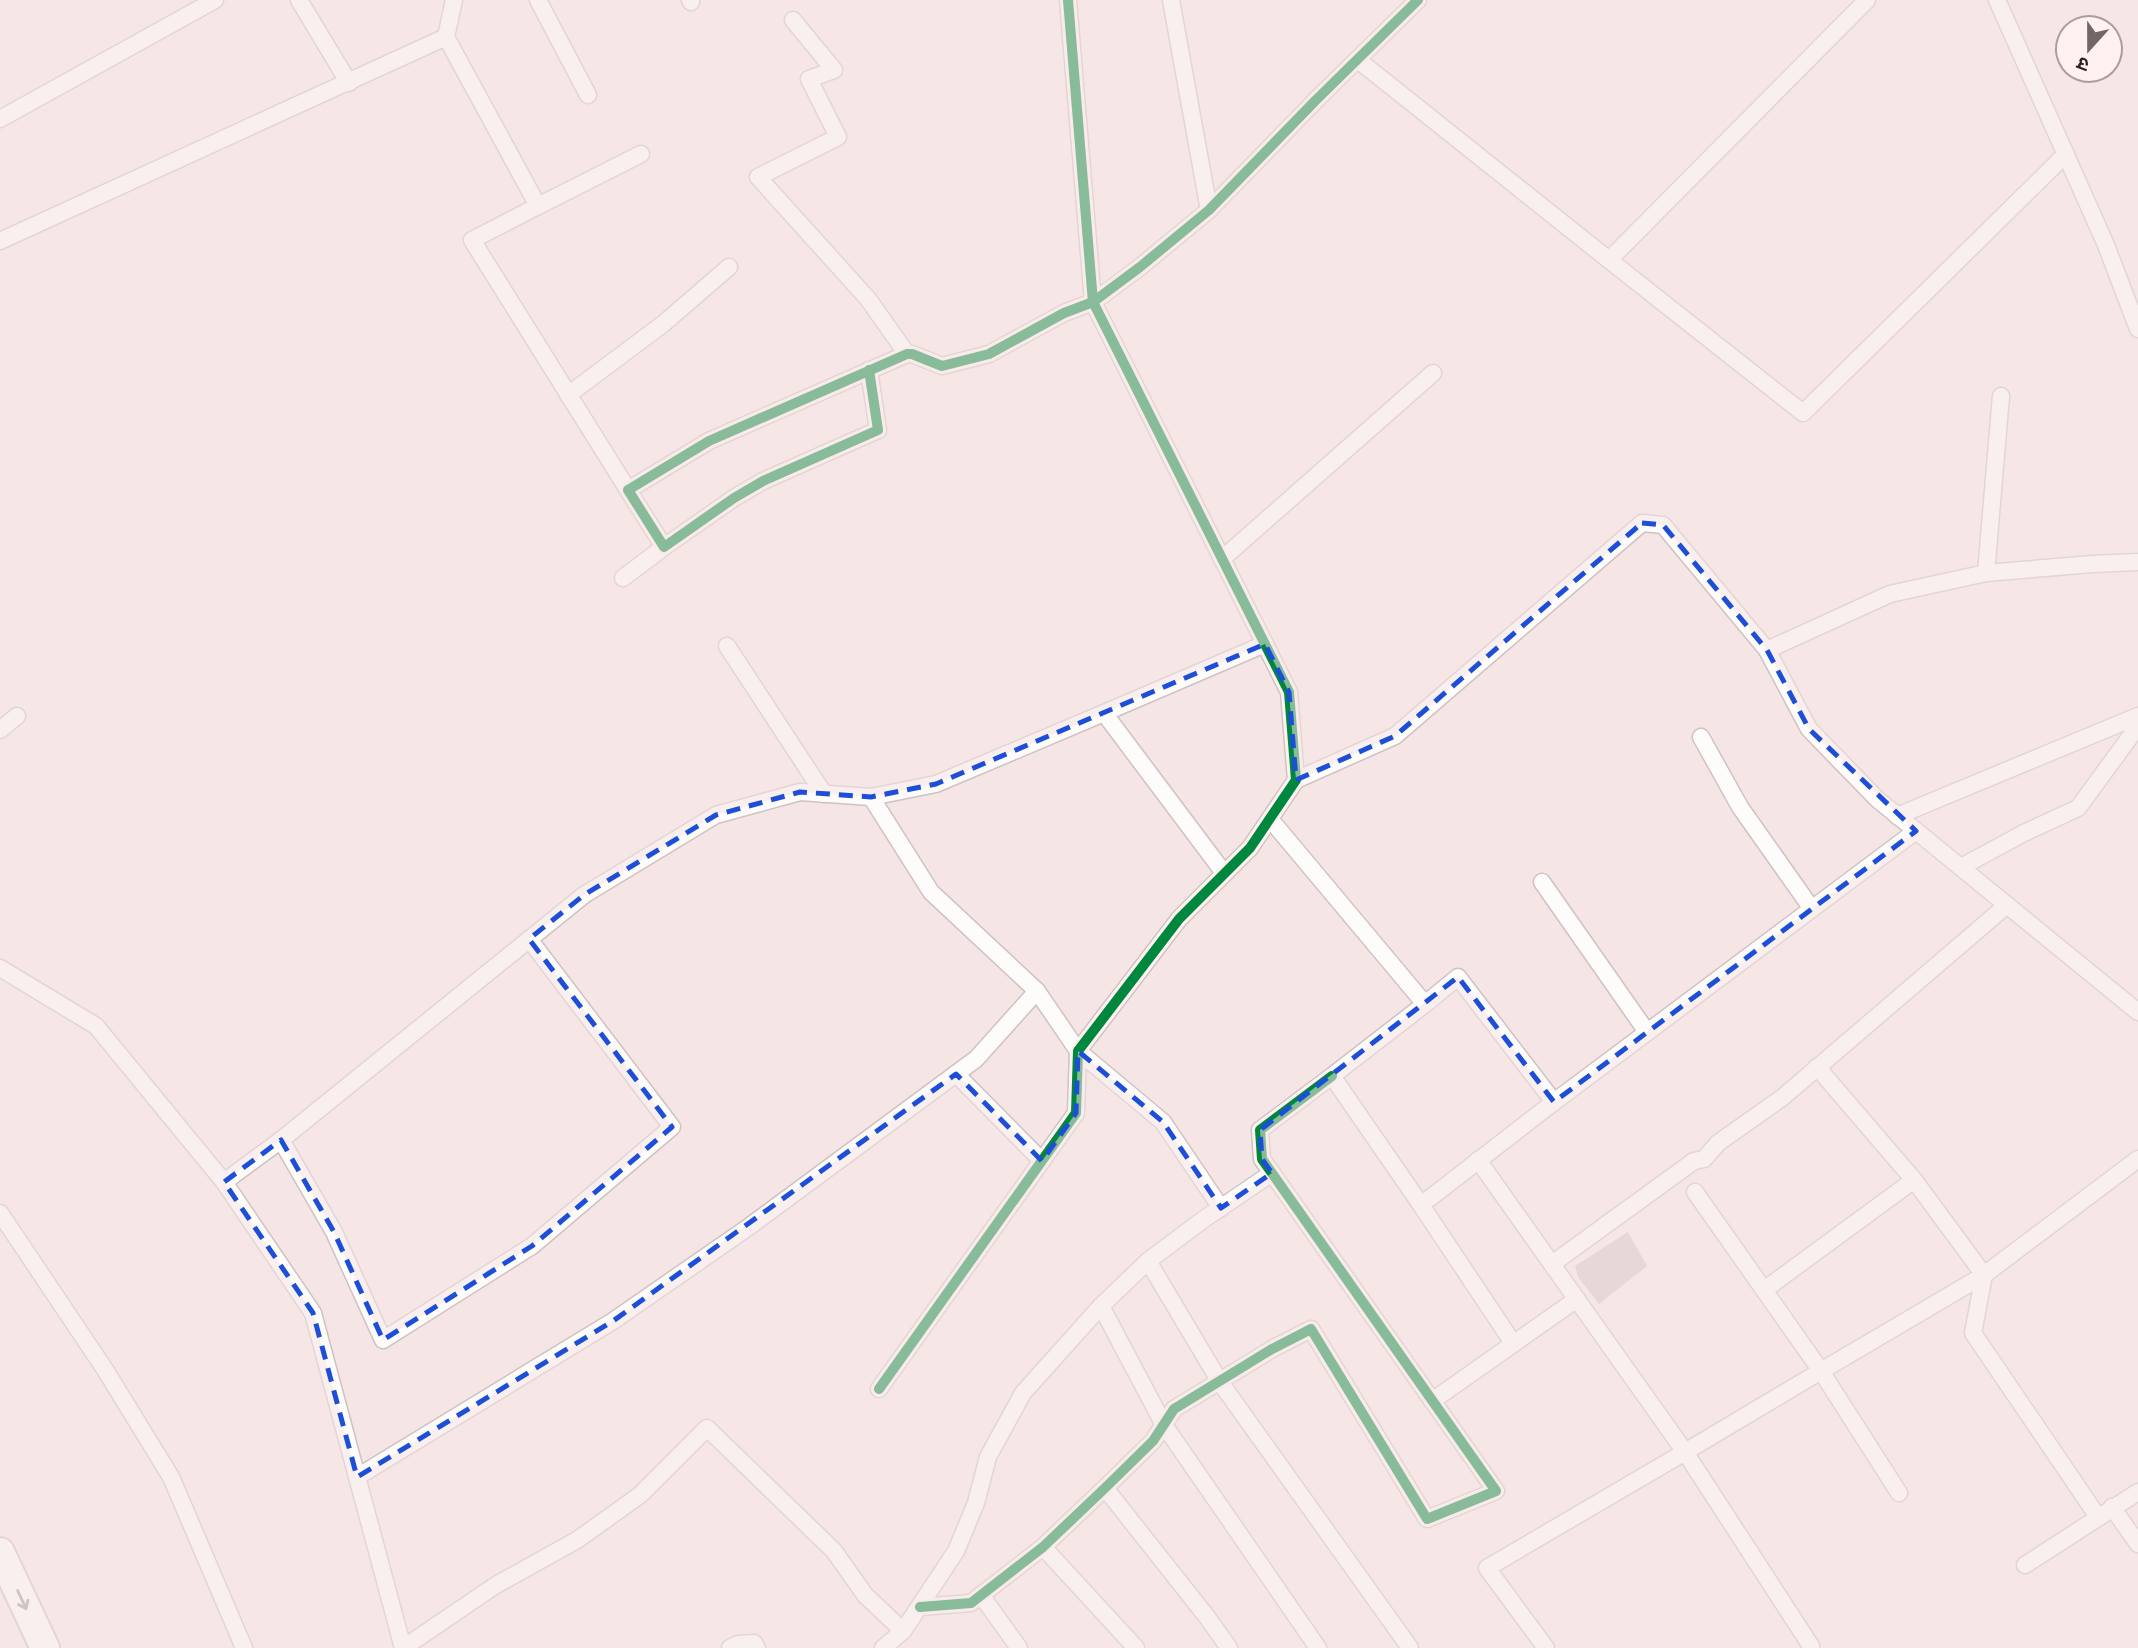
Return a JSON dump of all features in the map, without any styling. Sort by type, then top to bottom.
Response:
[{"type":"highway","points":[[0,1552],[44,1648]]},
{"type":"street","points":[[0,119],[215,0]]},
{"type":"street","points":[[299,0],[348,83]]},
{"type":"street","points":[[454,0],[446,37],[538,206]]},
{"type":"street","points":[[538,0],[588,94]]},
{"type":"street","points":[[1068,0],[1093,302],[1289,692],[1296,780]]},
{"type":"street","points":[[1171,0],[1209,210]]},
{"type":"street","points":[[628,490],[709,441],[907,354],[943,366],[989,354],[1063,313],[1093,302],[1209,210],[1418,0]]},
{"type":"street","points":[[1609,260],[1867,0]]},
{"type":"street","points":[[1997,0],[2106,245],[2138,329]]},
{"type":"street","points":[[793,20],[834,70],[809,79],[838,137],[758,177],[868,299],[907,354]]},
{"type":"street","points":[[0,241],[446,37]]},
{"type":"street","points":[[1358,60],[1803,414],[2066,154]]},
{"type":"street","points":[[641,154],[472,240],[664,547]]},
{"type":"street","points":[[568,395],[663,324],[729,267]]},
{"type":"street","points":[[622,578],[734,498],[763,481],[878,430],[869,370]]},
{"type":"street","points":[[1222,559],[1433,373]]},
{"type":"street","points":[[1986,573],[2000,396]]},
{"type":"street","points":[[880,1389],[1076,1113],[1077,1051],[1179,919],[1250,848],[1296,780],[1395,736],[1642,523],[1663,525],[1767,650],[1809,729],[1877,799],[2138,1012]]},
{"type":"street","points":[[1767,650],[1890,594],[1986,573],[2138,562]]},
{"type":"street","points":[[224,1182],[281,1140],[584,895],[716,815],[800,793],[871,797],[936,784],[1265,644]]},
{"type":"street","points":[[727,646],[824,794]]},
{"type":"street","points":[[1104,713],[1224,873]]},
{"type":"street","points":[[0,730],[17,716]]},
{"type":"street","points":[[1897,816],[2138,716]]},
{"type":"street","points":[[1961,867],[2078,808],[2138,726]]},
{"type":"street","points":[[1701,737],[1740,807],[1812,909]]},
{"type":"street","points":[[871,797],[932,892],[1037,991],[1077,1051],[1163,1122],[1221,1208]]},
{"type":"street","points":[[1270,819],[1425,1004]]},
{"type":"street","points":[[1421,1205],[1553,1102],[1916,831]]},
{"type":"street","points":[[1542,882],[1647,1032]]},
{"type":"street","points":[[1552,1264],[1694,1161],[1704,1159],[1718,1143],[1783,1097],[2007,905]]},
{"type":"street","points":[[281,1140],[334,1232],[383,1340],[531,1245],[672,1127],[529,939]]},
{"type":"street","points":[[0,968],[96,1026],[224,1182],[313,1313],[403,1648],[496,1585],[577,1540],[640,1495],[707,1428],[834,1551],[865,1595],[903,1631]]},
{"type":"street","points":[[920,1607],[971,1603],[1043,1547],[1105,1488],[1153,1441],[1174,1409],[1272,1349],[1311,1329],[1427,1519],[1496,1491],[1262,1159],[1260,1130],[1458,977],[1553,1102]]},
{"type":"street","points":[[357,1477],[613,1321],[750,1226],[976,1059],[1037,991]]},
{"type":"street","points":[[1817,1067],[1914,1180],[1984,1275],[1973,1333],[2098,1517]]},
{"type":"street","points":[[956,1074],[1042,1161]]},
{"type":"street","points":[[1332,1076],[1513,1343]]},
{"type":"street","points":[[1478,1160],[1685,1452],[1811,1646]]},
{"type":"street","points":[[1546,1648],[1487,1568],[1984,1275],[2138,1160]]},
{"type":"street","points":[[883,1648],[903,1631],[956,1551],[976,1503],[988,1458],[1023,1394],[1101,1306],[1148,1261],[1272,1173]]},
{"type":"street","points":[[1764,1290],[1914,1180]]},
{"type":"street","points":[[1695,1192],[1821,1371],[1899,1493]]},
{"type":"street","points":[[0,1213],[104,1368],[171,1476],[244,1648]]},
{"type":"street","points":[[1148,1261],[1220,1381],[1410,1648]]},
{"type":"street","points":[[1432,1401],[1577,1299]]},
{"type":"street","points":[[1101,1306],[1164,1425],[1318,1648]]},
{"type":"street","points":[[1105,1488],[1207,1616],[1228,1648]]},
{"type":"street","points":[[2025,1565],[2138,1492]]},
{"type":"street","points":[[2112,1507],[2138,1544]]},
{"type":"street","points":[[1043,1547],[1136,1648]]},
{"type":"street","points":[[981,1595],[1019,1648]]},
{"type":"street","points":[[730,1648],[738,1644],[754,1643],[757,1648]]},
{"type":"highlighted area","points":[[1642,523],[1663,525],[1767,650],[1809,729],[1916,831],[1554,1102],[1458,977],[1260,1130],[1262,1159],[1272,1173],[1221,1208],[1163,1122],[1078,1051],[1076,1113],[1042,1161],[956,1074],[613,1321],[357,1477],[313,1313],[224,1182],[281,1140],[334,1232],[383,1340],[532,1246],[672,1127],[529,939],[584,895],[716,815],[800,792],[871,797],[936,784],[1265,644],[1289,692],[1296,780],[1395,736]]},
{"type":"building","points":[[1628,1232],[1647,1266],[1599,1304],[1578,1277],[1575,1266]]},
{"type":"cycle path","points":[[879,1389],[1076,1113],[1078,1051],[1179,919],[1250,848],[1296,780],[1289,692],[1093,302],[1068,0]]},
{"type":"cycle path","points":[[869,370],[878,430],[763,481],[664,547],[628,490],[709,441],[907,354],[942,366],[989,354],[1064,313],[1093,302],[1209,210],[1418,0]]},
{"type":"cycle path","points":[[920,1607],[971,1603],[1043,1547],[1105,1488],[1153,1441],[1174,1409],[1272,1349],[1311,1329],[1427,1519],[1496,1491],[1262,1159],[1260,1130],[1332,1076]]}]
